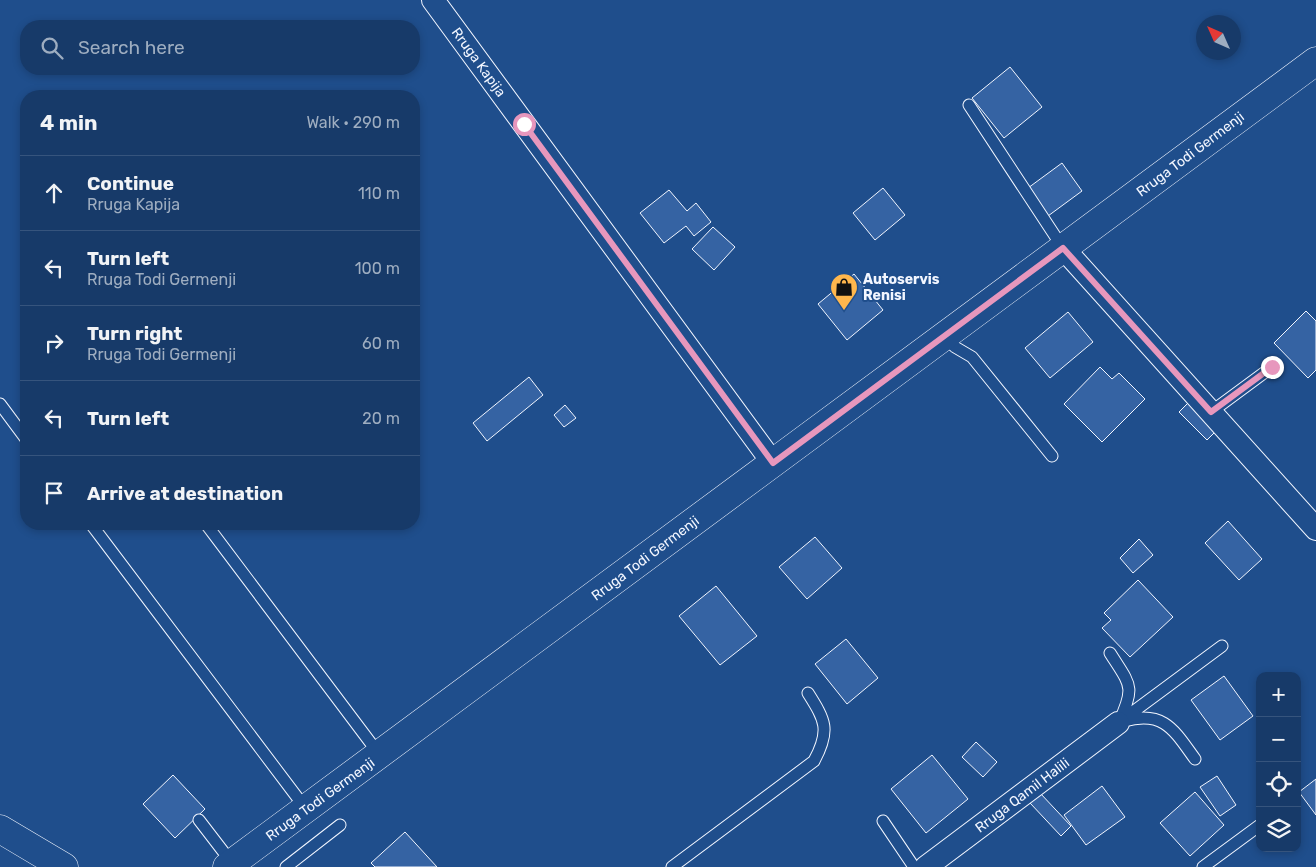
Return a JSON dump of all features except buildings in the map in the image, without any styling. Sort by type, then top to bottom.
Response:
[{"type":"street","name":"Rruga Kapija","points":[[433,0],[773,463]]},
{"type":"street","name":"Rruga Todi Germenji","points":[[230,865],[1316,61]]},
{"type":"street","points":[[1063,248],[1316,529]]},
{"type":"street","name":"Rruga Qamil Halili","points":[[926,867],[1118,723]]},
{"type":"street","points":[[0,830],[64,867]]},
{"type":"lane","points":[[969,105],[1063,248]]},
{"type":"lane","points":[[944,336],[955,347],[972,357],[1052,456]]},
{"type":"lane","points":[[1211,412],[1272,367]]},
{"type":"lane","points":[[0,404],[20,431]]},
{"type":"lane","points":[[96,530],[306,808]]},
{"type":"lane","points":[[211,530],[379,754]]},
{"type":"lane","points":[[1118,723],[1222,646]]},
{"type":"lane","points":[[1110,653],[1127,680],[1130,698],[1118,723]]},
{"type":"lane","points":[[672,867],[814,761],[824,735],[823,717],[808,692]]},
{"type":"lane","points":[[1118,723],[1142,716],[1169,724],[1195,758]]},
{"type":"lane","points":[[200,820],[230,865]]},
{"type":"lane","points":[[883,821],[914,867]]},
{"type":"lane","points":[[286,867],[340,825]]},
{"type":"lane","points":[[1203,867],[1256,828]]},
{"type":"place","name":"Autoservis Renisi","points":[[844,311]]},
{"type":"route","points":[[524,124],[773,463],[1063,248],[1211,412],[1272,367]]}]
